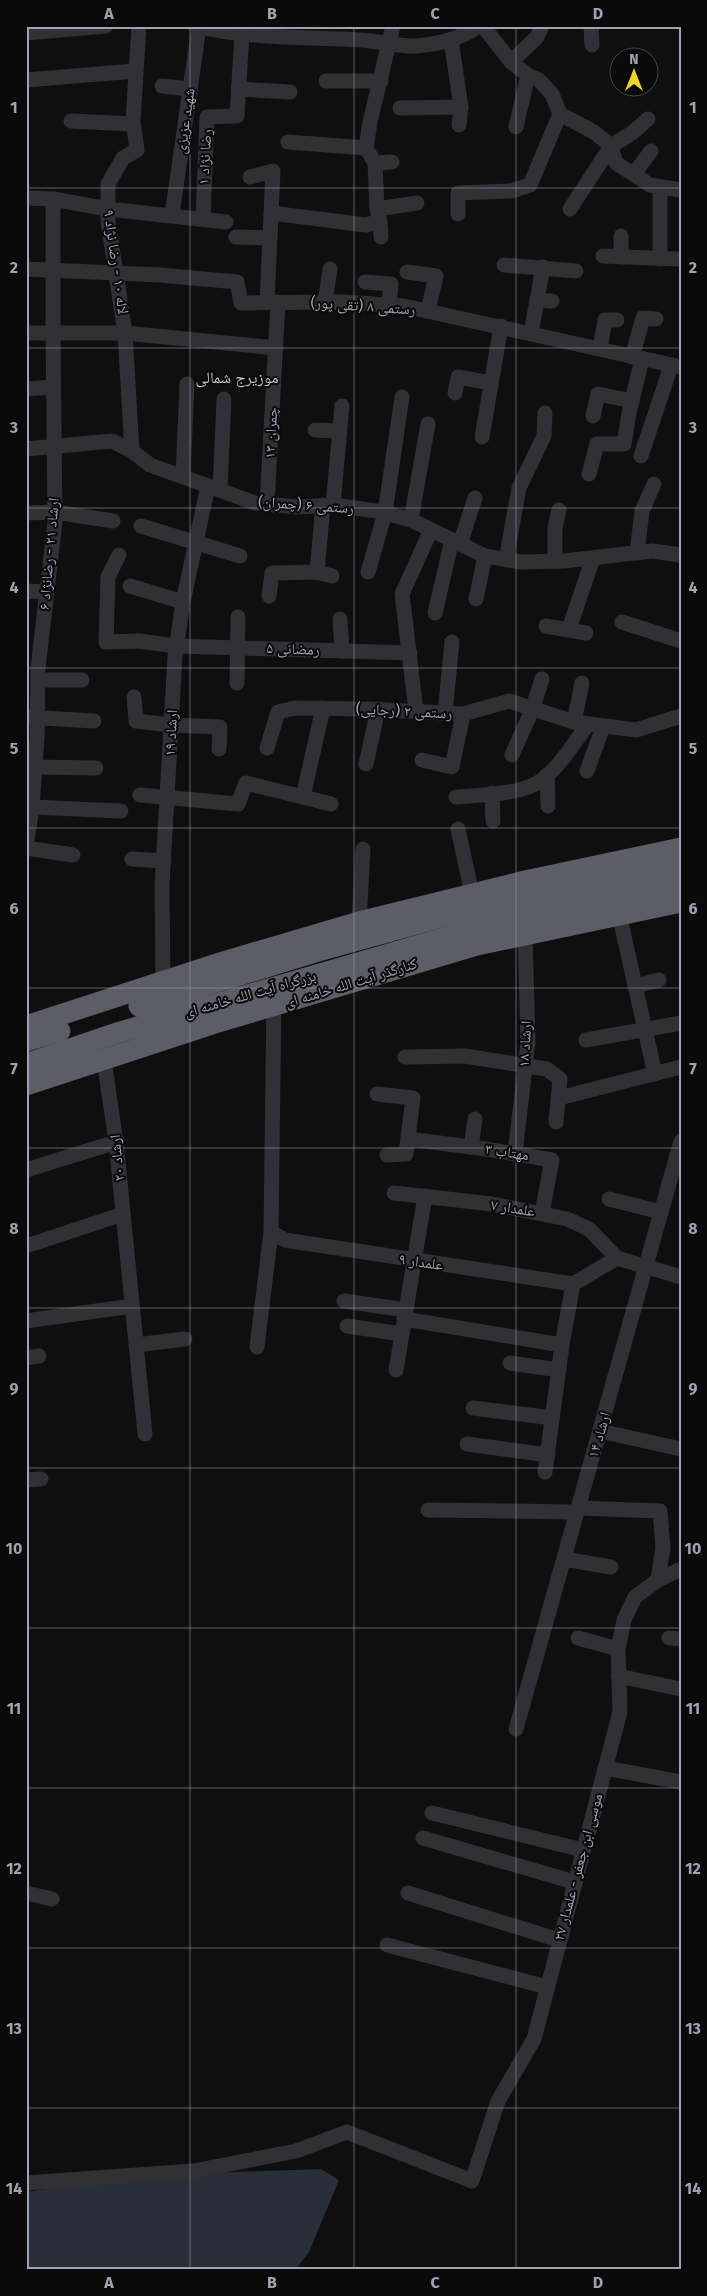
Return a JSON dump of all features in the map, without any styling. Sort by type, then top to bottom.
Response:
[{"type":"highway","points":[[312,945],[359,922],[421,914],[472,894],[527,888],[681,848]]},
{"type":"highway","name":"بزرگراه آیت الله خامنه ای","points":[[26,1041],[224,971],[421,914],[527,888],[681,866]]},
{"type":"highway","name":"بزرگراه آیت الله خامنه ای","points":[[26,1064],[154,1032],[275,986],[587,912],[681,885]]},
{"type":"highway","points":[[587,912],[619,914],[681,902]]},
{"type":"highway","name":"کنارگذر آیت الله خامنه ای","points":[[26,1085],[104,1060],[154,1032],[274,1007],[368,977],[474,938],[525,934],[560,917]]},
{"type":"highway","points":[[26,1026],[162,983],[224,971]]},
{"type":"street","points":[[26,33],[106,26]]},
{"type":"street","name":"لاله ۱۰ - رضا نژاد ۹","points":[[132,451],[125,333],[108,209],[108,184],[123,158],[136,150],[133,124],[139,26]]},
{"type":"street","points":[[381,237],[375,163],[366,148],[370,122],[393,26]]},
{"type":"street","points":[[511,62],[537,36],[542,26]]},
{"type":"street","points":[[591,26],[592,45]]},
{"type":"street","points":[[198,27],[242,33],[365,33],[390,44],[416,46],[451,40],[469,33],[488,30],[511,62],[528,76],[539,80],[552,94],[560,114],[594,132],[611,146],[616,163],[650,185],[681,190]]},
{"type":"street","name":"شهید عزیزی","points":[[172,215],[198,27]]},
{"type":"street","name":"رضا نژاد ۱","points":[[203,219],[208,117],[236,116],[242,33]]},
{"type":"street","points":[[451,40],[461,107],[459,125]]},
{"type":"street","points":[[26,80],[135,72]]},
{"type":"street","points":[[516,127],[528,76]]},
{"type":"street","points":[[326,80],[381,81]]},
{"type":"street","points":[[162,86],[190,89]]},
{"type":"street","points":[[238,89],[290,92]]},
{"type":"street","points":[[400,108],[461,107]]},
{"type":"street","points":[[458,214],[458,193],[511,191],[530,185],[560,114]]},
{"type":"street","points":[[570,209],[611,146],[632,133],[648,119]]},
{"type":"street","points":[[70,121],[133,124]]},
{"type":"street","points":[[288,142],[366,148]]},
{"type":"street","points":[[634,174],[652,151]]},
{"type":"street","points":[[375,163],[392,162]]},
{"type":"street","name":"چمران ۱۳","points":[[250,177],[273,171],[270,238],[276,348],[267,504]]},
{"type":"street","points":[[660,187],[660,259]]},
{"type":"street","points":[[26,198],[54,199],[108,209],[226,222]]},
{"type":"street","name":"ارشاد ۲۱ - رضانژاد ۶","points":[[26,848],[35,768],[31,751],[32,718],[38,680],[33,658],[47,592],[55,512],[54,199]]},
{"type":"street","points":[[271,213],[366,225],[378,215],[416,203]]},
{"type":"street","points":[[621,236],[621,257]]},
{"type":"street","points":[[236,237],[270,238]]},
{"type":"street","points":[[603,256],[677,259]]},
{"type":"street","points":[[504,265],[576,271]]},
{"type":"street","points":[[531,333],[545,300],[543,267]]},
{"type":"street","points":[[26,269],[54,268],[116,273]]},
{"type":"street","points":[[326,302],[330,269]]},
{"type":"street","points":[[407,272],[436,276],[428,311]]},
{"type":"street","name":"رستمی ۸ (تقی پور)","points":[[116,273],[237,282],[241,303],[326,302],[389,305],[428,311],[676,366]]},
{"type":"street","points":[[365,282],[391,284],[389,305]]},
{"type":"street","points":[[589,474],[597,444],[624,444],[643,318],[656,319]]},
{"type":"street","points":[[600,349],[605,320],[617,320]]},
{"type":"street","points":[[482,438],[501,326]]},
{"type":"street","points":[[26,334],[125,333],[276,348]]},
{"type":"street","points":[[641,456],[676,366]]},
{"type":"street","points":[[454,393],[458,377],[491,383]]},
{"type":"street","points":[[183,476],[187,384]]},
{"type":"street","points":[[26,389],[54,387]]},
{"type":"street","points":[[593,416],[598,394],[632,401]]},
{"type":"street","points":[[368,572],[385,513],[402,397]]},
{"type":"street","name":"ارشاد ۱۹","points":[[162,983],[164,861],[176,646],[182,602],[196,543],[214,488],[224,399]]},
{"type":"street","points":[[317,572],[340,431],[342,406]]},
{"type":"street","points":[[506,560],[519,488],[544,436],[545,413]]},
{"type":"street","points":[[411,520],[428,424]]},
{"type":"street","points":[[315,430],[340,431]]},
{"type":"street","name":"رستمی ۶ (چمران)","points":[[26,449],[112,441],[132,451],[150,465],[255,503],[297,508],[328,505],[385,513],[411,520],[485,556],[506,560],[520,562],[555,561],[652,551],[681,555]]},
{"type":"street","points":[[637,553],[642,511],[654,484]]},
{"type":"street","points":[[435,613],[456,542],[475,498]]},
{"type":"street","points":[[555,561],[555,528],[560,510]]},
{"type":"street","points":[[26,513],[55,512],[113,521]]},
{"type":"street","points":[[142,526],[240,556]]},
{"type":"street","points":[[416,711],[402,594],[432,530]]},
{"type":"street","name":"رمضانی ۵","points":[[119,555],[108,577],[106,642],[139,641],[176,646],[410,653]]},
{"type":"street","points":[[476,599],[485,556]]},
{"type":"street","points":[[569,629],[593,558]]},
{"type":"street","points":[[269,596],[272,573],[317,572],[332,576]]},
{"type":"street","points":[[130,586],[182,602]]},
{"type":"street","points":[[26,591],[47,592]]},
{"type":"street","points":[[237,683],[238,617]]},
{"type":"street","points":[[340,619],[342,651]]},
{"type":"street","points":[[622,622],[681,640]]},
{"type":"street","points":[[546,626],[586,633]]},
{"type":"street","points":[[445,713],[452,642]]},
{"type":"street","points":[[512,755],[532,710],[542,679]]},
{"type":"street","points":[[38,680],[82,680]]},
{"type":"street","points":[[582,683],[588,725],[587,771]]},
{"type":"street","points":[[134,696],[136,721],[220,727],[219,749]]},
{"type":"street","name":"رستمی ۲ (رجایی)","points":[[267,748],[278,712],[295,708],[378,709],[463,714],[509,701],[532,710],[588,725],[636,730],[681,716]]},
{"type":"street","points":[[302,798],[323,708]]},
{"type":"street","points":[[366,764],[378,709]]},
{"type":"street","points":[[422,760],[452,768],[463,714]]},
{"type":"street","points":[[32,718],[94,721]]},
{"type":"street","points":[[456,797],[519,790],[541,781],[560,763],[588,725]]},
{"type":"street","points":[[35,768],[96,768]]},
{"type":"street","points":[[547,775],[548,806]]},
{"type":"street","points":[[140,795],[238,804],[246,783],[331,804]]},
{"type":"street","points":[[492,794],[493,821]]},
{"type":"street","points":[[32,807],[121,811]]},
{"type":"street","points":[[458,829],[472,894]]},
{"type":"street","points":[[26,848],[74,855]]},
{"type":"street","points":[[359,922],[363,849]]},
{"type":"street","points":[[132,859],[164,861]]},
{"type":"street","points":[[619,914],[654,1074]]},
{"type":"street","name":"ارشاد ۱۸","points":[[515,1154],[528,1042],[525,934]]},
{"type":"street","points":[[635,986],[659,980]]},
{"type":"street","points":[[257,1347],[271,1232],[275,986]]},
{"type":"street","points":[[586,1040],[681,1023]]},
{"type":"street","points":[[406,1057],[465,1056],[547,1069],[560,1079],[556,1122]]},
{"type":"street","name":"ارشاد ۲۰","points":[[104,1060],[116,1142],[144,1434]]},
{"type":"street","points":[[559,1098],[681,1067]]},
{"type":"street","points":[[377,1094],[414,1098],[406,1154],[387,1155]]},
{"type":"street","points":[[471,1147],[474,1120]]},
{"type":"street","name":"مهتاب ۳","points":[[408,1139],[552,1160],[542,1213]]},
{"type":"street","name":"ارشاد ۱۴","points":[[516,1729],[661,1212],[676,1180],[681,1141]]},
{"type":"street","points":[[26,1170],[116,1142]]},
{"type":"street","name":"علمدار ۷","points":[[394,1193],[542,1213],[567,1219],[589,1229],[618,1258]]},
{"type":"street","points":[[396,1370],[425,1196]]},
{"type":"street","points":[[609,1199],[661,1212]]},
{"type":"street","points":[[26,1246],[122,1214]]},
{"type":"street","name":"علمدار ۹","points":[[271,1232],[285,1240],[573,1284]]},
{"type":"street","points":[[545,1472],[562,1345],[573,1284],[618,1258],[681,1276]]},
{"type":"street","points":[[344,1302],[404,1321],[562,1345]]},
{"type":"street","points":[[26,1321],[132,1306]]},
{"type":"street","points":[[347,1326],[404,1321]]},
{"type":"street","points":[[136,1346],[185,1339]]},
{"type":"street","points":[[510,1363],[559,1370]]},
{"type":"street","points":[[474,1408],[552,1418]]},
{"type":"street","points":[[600,1431],[681,1449]]},
{"type":"street","points":[[467,1444],[548,1455]]},
{"type":"street","points":[[428,1510],[660,1511],[663,1548],[658,1580]]},
{"type":"street","points":[[564,1559],[611,1567]]},
{"type":"street","name":"موسی ابن جعفر - علمدار ۲۷","points":[[26,2183],[193,2171],[296,2151],[347,2132],[472,2181],[498,2101],[534,2039],[620,1712],[618,1649],[624,1620],[635,1597],[658,1580],[681,1569]]},
{"type":"street","points":[[578,1638],[618,1649]]},
{"type":"street","points":[[618,1676],[681,1690]]},
{"type":"street","points":[[605,1768],[681,1782]]},
{"type":"street","points":[[432,1813],[583,1850]]},
{"type":"street","points":[[423,1838],[574,1882]]},
{"type":"street","points":[[26,1893],[52,1899]]},
{"type":"street","points":[[408,1893],[559,1940]]},
{"type":"street","points":[[387,1945],[547,1987]]},
{"type":"shaded area","points":[[321,2169],[339,2180],[309,2252],[295,2270],[26,2270],[26,2192],[128,2176]]},
{"type":"district","name":"موزیرج شمالی","points":[[237,377]]}]
